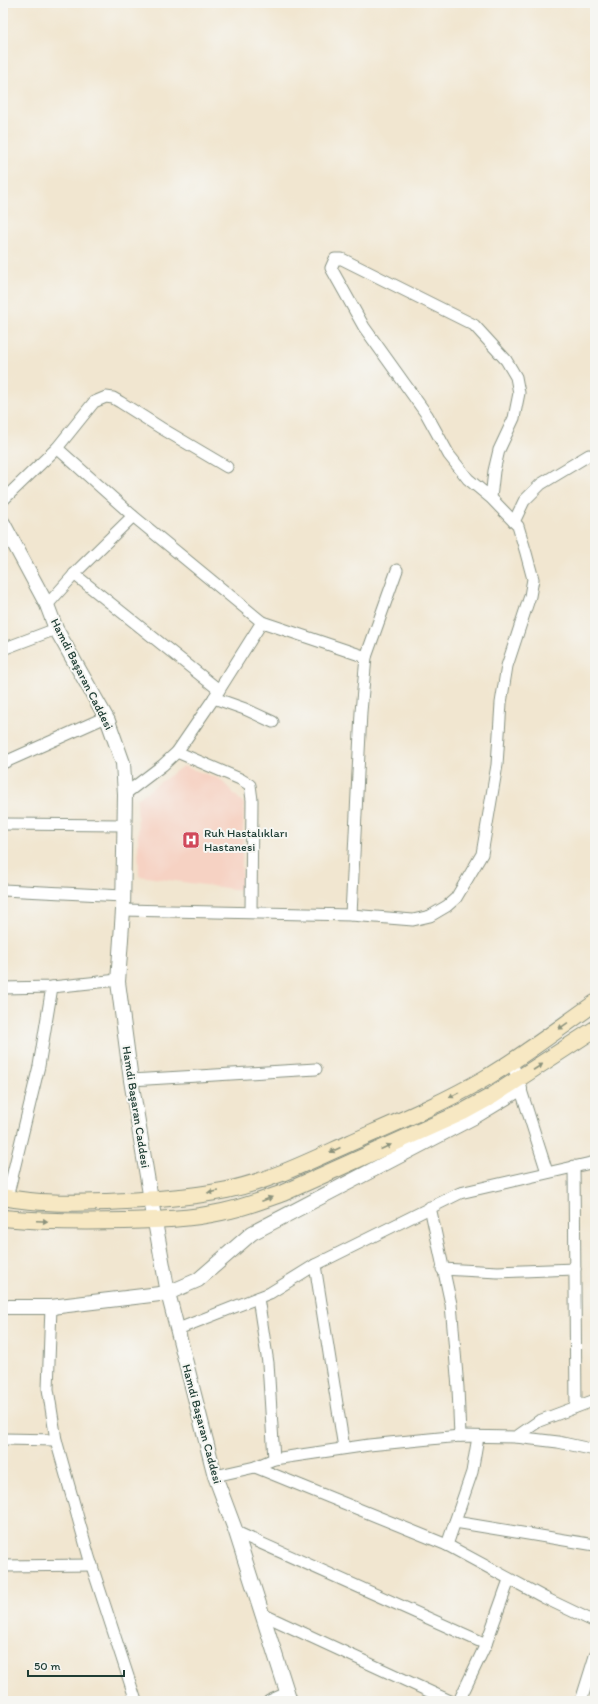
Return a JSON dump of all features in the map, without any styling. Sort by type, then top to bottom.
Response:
[{"type":"main road","points":[[5,1198],[84,1202],[151,1200],[227,1190],[264,1180],[301,1166],[454,1096],[512,1062],[595,1003]]},
{"type":"main road","points":[[3,1218],[34,1221],[72,1222],[192,1218],[224,1212],[253,1204],[283,1193],[462,1112],[519,1084],[595,1029]]},
{"type":"street","points":[[123,910],[351,915],[413,920],[430,916],[447,906],[456,898],[482,854],[497,765],[501,702],[507,666],[530,596],[533,579],[518,526],[491,498],[468,479],[449,455],[427,415],[364,327],[331,268],[334,260],[342,259],[474,325],[506,360],[516,377],[519,393],[514,418],[494,470],[491,498]]},
{"type":"street","points":[[3,500],[57,448],[94,402],[106,397],[113,398],[120,402],[227,467]]},
{"type":"street","points":[[57,448],[132,516],[262,622],[366,657]]},
{"type":"street","points":[[514,522],[524,501],[541,484],[589,455]]},
{"type":"street","points":[[47,605],[74,574],[132,516]]},
{"type":"street","name":"Hamdi Başaran Caddesi","points":[[3,523],[7,539],[47,605],[56,629],[106,717],[123,763],[123,910],[118,980],[130,1080],[154,1220],[168,1293],[215,1476],[236,1532],[288,1697]]},
{"type":"street","points":[[351,915],[361,712],[366,657],[397,570]]},
{"type":"street","points":[[74,574],[216,694],[273,722]]},
{"type":"street","points":[[124,794],[162,766],[177,752],[262,622]]},
{"type":"street","points":[[3,649],[56,629]]},
{"type":"street","points":[[3,763],[106,717]]},
{"type":"street","points":[[177,752],[240,779],[250,785],[252,800],[251,912]]},
{"type":"street","points":[[3,824],[123,825]]},
{"type":"street","points":[[3,890],[123,896]]},
{"type":"street","points":[[3,988],[52,987],[118,980]]},
{"type":"street","points":[[5,1198],[39,1066],[52,987]]},
{"type":"street","points":[[512,1062],[547,1172]]},
{"type":"street","points":[[130,1080],[316,1069]]},
{"type":"street","points":[[3,1307],[51,1307],[168,1293],[198,1280],[252,1233],[474,1117],[519,1084]]},
{"type":"street","points":[[178,1329],[270,1293],[315,1265],[430,1207],[460,1194],[547,1172],[595,1162]]},
{"type":"street","points":[[574,1166],[576,1407]]},
{"type":"street","points":[[430,1207],[442,1269],[451,1304],[458,1388],[460,1436]]},
{"type":"street","points":[[315,1265],[344,1448]]},
{"type":"street","points":[[442,1269],[498,1272],[575,1269]]},
{"type":"street","points":[[258,1298],[268,1363],[274,1459]]},
{"type":"street","points":[[51,1307],[48,1389],[56,1440],[92,1565],[136,1701]]},
{"type":"street","points":[[516,1437],[540,1421],[595,1400]]},
{"type":"street","points":[[215,1476],[255,1467],[274,1459],[344,1448],[460,1436],[516,1437],[558,1442],[595,1450]]},
{"type":"street","points":[[447,1545],[472,1472],[478,1437]]},
{"type":"street","points":[[3,1438],[56,1440]]},
{"type":"street","points":[[255,1467],[447,1545],[509,1580],[595,1622]]},
{"type":"street","points":[[455,1522],[595,1545]]},
{"type":"street","points":[[236,1532],[486,1644]]},
{"type":"street","points":[[3,1566],[92,1565]]},
{"type":"street","points":[[459,1701],[486,1644],[509,1580]]},
{"type":"street","points":[[262,1614],[450,1701]]},
{"type":"street","points":[[580,1701],[595,1656]]},
{"type":"street","points":[[269,1701],[288,1697]]},
{"type":"shaded area","name":"Ruh Hastalıkları Hastanesi","points":[[183,766],[220,779],[244,804],[241,890],[139,876],[137,799]]},
{"type":"place","name":"Ruh Hastalıkları Hastanesi","points":[[191,840]]}]
